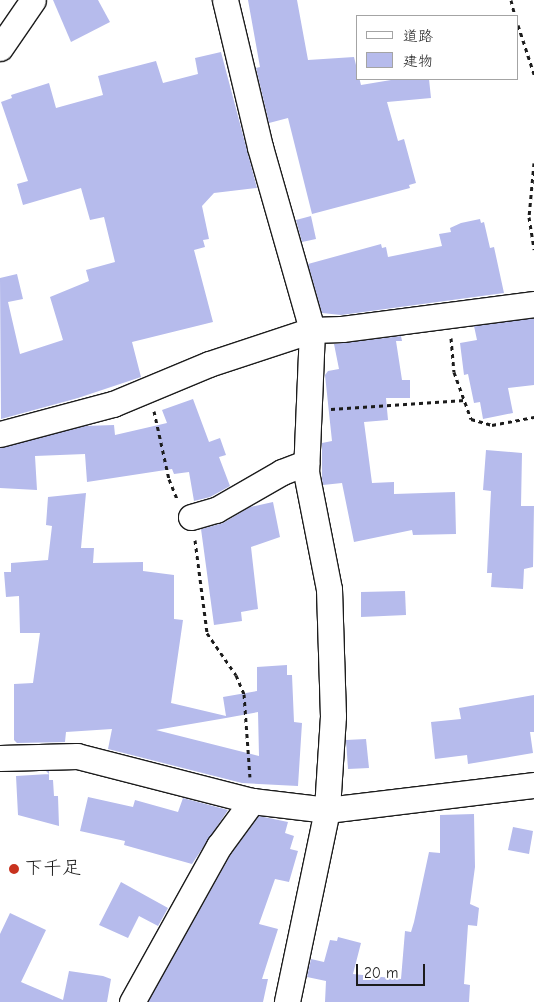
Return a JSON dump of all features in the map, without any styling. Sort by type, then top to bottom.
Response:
[{"type":"street","points":[[0,48],[33,0]]},
{"type":"street","points":[[225,0],[260,147],[312,330],[306,463],[329,589],[333,716],[327,810],[287,1002]]},
{"type":"street","points":[[0,434],[113,404],[209,364],[312,330],[449,316],[534,304]]},
{"type":"street","points":[[191,517],[216,510],[282,472],[306,463]]},
{"type":"street","points":[[0,758],[77,756],[252,801],[327,810],[534,785]]},
{"type":"street","points":[[132,1002],[219,846],[252,801]]},
{"type":"path","points":[[511,0],[515,15]]},
{"type":"path","points":[[519,28],[534,74]]},
{"type":"path","points":[[534,163],[529,217],[534,250]]},
{"type":"path","points":[[449,316],[454,372],[471,419],[484,424],[534,417]]},
{"type":"path","points":[[152,388],[168,479],[180,505],[191,517],[207,633],[236,675],[244,694],[252,801]]},
{"type":"path","points":[[308,410],[465,400]]},
{"type":"building","points":[[53,0],[98,0],[110,22],[71,42]]},
{"type":"building","points":[[248,0],[297,0],[308,60],[354,57],[356,80],[360,80],[361,85],[391,80],[429,80],[431,98],[387,102],[398,141],[404,139],[416,183],[409,185],[410,188],[312,214],[288,118],[269,123],[256,68],[260,67]]},
{"type":"building","points":[[221,52],[257,188],[214,193],[202,206],[209,239],[203,240],[205,247],[194,250],[213,322],[132,342],[141,377],[78,398],[1,419],[0,278],[17,274],[23,299],[8,302],[20,354],[63,340],[50,297],[89,281],[86,270],[115,262],[104,217],[90,220],[81,188],[23,205],[17,184],[28,181],[1,102],[12,98],[11,95],[49,83],[56,108],[103,95],[98,76],[156,61],[163,83],[198,74],[195,58]]},
{"type":"building","points":[[311,216],[316,239],[302,242],[296,220]]},
{"type":"building","points":[[480,219],[481,223],[484,222],[490,248],[494,247],[504,293],[341,315],[322,313],[308,264],[381,244],[382,248],[386,247],[388,257],[442,246],[439,234],[451,232],[450,228],[461,223]]},
{"type":"building","points":[[534,318],[534,385],[508,388],[513,413],[483,419],[480,402],[474,403],[468,374],[464,375],[460,343],[477,340],[474,326]]},
{"type":"building","points":[[401,336],[402,341],[396,341],[402,380],[410,380],[410,398],[386,398],[388,420],[364,422],[372,483],[394,482],[394,494],[455,492],[456,534],[413,535],[412,530],[354,542],[342,483],[323,485],[322,443],[332,441],[325,375],[328,371],[339,369],[334,344]]},
{"type":"building","points":[[193,399],[209,442],[220,438],[226,455],[219,457],[230,486],[210,497],[194,501],[189,472],[174,474],[172,469],[87,482],[85,454],[35,456],[37,490],[0,488],[0,448],[85,426],[114,425],[115,435],[167,423],[162,410]]},
{"type":"building","points":[[486,450],[522,453],[521,506],[534,506],[533,567],[524,569],[523,589],[491,587],[492,573],[487,573],[491,491],[483,490]]},
{"type":"building","points":[[86,493],[81,548],[94,548],[93,563],[143,562],[143,571],[174,575],[174,619],[183,620],[171,703],[226,716],[223,697],[257,691],[257,667],[287,665],[287,675],[292,675],[294,722],[302,723],[298,786],[242,783],[108,749],[112,729],[66,732],[65,742],[17,743],[14,740],[14,684],[33,683],[40,633],[20,633],[19,596],[6,597],[4,572],[11,572],[11,563],[48,560],[52,526],[46,525],[48,497]],"holes":[[[258,712],[259,756],[156,730]]]},
{"type":"building","points":[[273,502],[280,537],[251,547],[258,609],[241,612],[242,621],[214,625],[201,529],[223,523],[250,507]]},
{"type":"building","points":[[405,591],[406,615],[361,617],[361,592]]},
{"type":"building","points":[[534,695],[534,732],[530,732],[533,753],[468,764],[467,755],[435,759],[431,722],[461,719],[459,708]]},
{"type":"building","points":[[366,739],[369,768],[348,769],[346,740]]},
{"type":"building","points":[[49,774],[49,780],[53,780],[54,796],[58,796],[59,826],[18,815],[16,776]]},
{"type":"building","points":[[88,797],[133,807],[135,800],[178,812],[183,798],[228,810],[192,864],[124,845],[125,841],[80,831]]},
{"type":"building","points":[[474,814],[475,867],[470,904],[479,908],[477,926],[468,925],[464,984],[470,985],[469,1002],[325,1002],[326,981],[307,977],[311,959],[324,962],[330,940],[337,941],[338,937],[361,943],[353,974],[401,979],[405,931],[411,932],[429,852],[440,853],[440,815]]},
{"type":"building","points":[[259,816],[288,822],[285,833],[294,836],[290,849],[298,851],[289,882],[275,879],[259,924],[278,929],[262,979],[268,979],[263,1002],[148,1002],[231,854]]},
{"type":"building","points":[[513,827],[533,831],[529,854],[508,850]]},
{"type":"building","points":[[121,882],[168,908],[158,926],[139,916],[128,938],[99,925]]},
{"type":"building","points":[[10,913],[46,930],[21,982],[63,1000],[69,971],[103,976],[111,979],[107,1002],[0,1002],[0,934]]},
{"type":"place","name":"下千足","points":[[14,869]]}]
